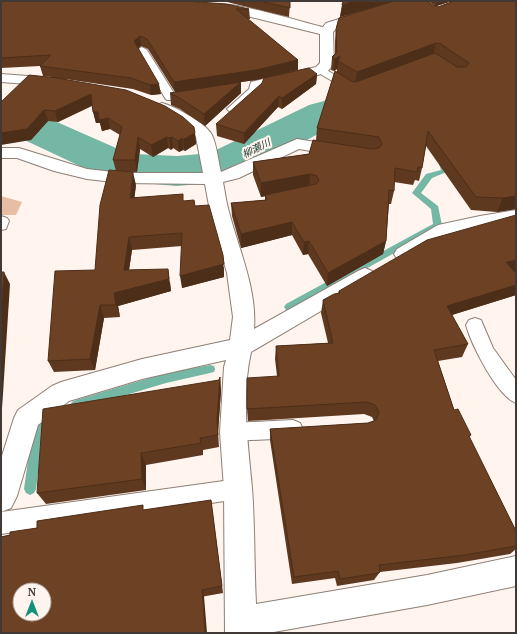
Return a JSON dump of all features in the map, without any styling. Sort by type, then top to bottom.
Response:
[{"type":"street","points":[[233,89],[256,86],[321,70],[327,64],[326,32],[331,26],[417,2]]},
{"type":"street","points":[[211,7],[243,11],[326,32]]},
{"type":"street","points":[[1,78],[67,84]]},
{"type":"street","points":[[228,116],[256,90],[256,86]]},
{"type":"street","points":[[186,96],[150,102],[191,124],[209,159],[227,209],[244,317],[241,347],[236,367],[233,432],[238,489],[241,627],[516,572]]},
{"type":"street","points":[[209,159],[216,127]]},
{"type":"street","points":[[1,152],[19,153],[60,167],[87,174],[122,178],[209,159],[233,174],[297,144],[356,153]]},
{"type":"street","points":[[1,498],[27,418],[61,393],[142,369],[241,347],[445,230],[516,216]]},
{"type":"lane","points":[[142,50],[171,98]]},
{"type":"lane","points":[[321,70],[354,90],[361,87]]},
{"type":"lane","points":[[1,221],[1,225]]},
{"type":"lane","points":[[476,325],[477,337],[487,355],[516,395]]},
{"type":"lane","points":[[233,432],[310,427]]},
{"type":"lane","points":[[1,523],[238,489]]},
{"type":"shaded area","points":[[1,196],[22,202],[16,215],[1,215]]},
{"type":"building","points":[[1,1],[185,1],[226,4],[249,9],[236,9],[298,60],[256,70],[174,82],[147,39],[140,36],[134,41],[159,84],[150,85],[131,78],[40,66],[51,55],[1,58]]},
{"type":"building","points":[[260,1],[290,1],[290,8]]},
{"type":"building","points":[[343,1],[356,1],[342,5]]},
{"type":"building","points":[[394,1],[426,1],[438,7],[454,1],[516,1],[516,196],[503,198],[476,197],[428,131],[422,168],[418,167],[417,172],[395,168],[394,191],[389,190],[386,241],[328,273],[309,241],[304,242],[292,222],[241,234],[231,203],[267,200],[265,195],[316,184],[319,181],[317,176],[310,174],[261,183],[253,162],[309,154],[313,140],[372,149],[379,148],[382,144],[379,137],[317,128],[335,71],[351,81],[356,82],[435,53],[457,67],[466,67],[469,63],[441,44],[436,43],[357,72],[338,61],[340,56],[335,59],[332,57],[337,52],[336,29],[339,18]]},
{"type":"building","points":[[309,68],[317,74],[282,98],[279,96],[244,133],[216,124],[262,83],[264,78]]},
{"type":"building","points":[[29,75],[57,78],[126,90],[165,106],[183,117],[194,127],[195,133],[183,140],[182,138],[178,141],[172,137],[167,137],[151,145],[138,137],[135,160],[113,160],[122,127],[108,118],[99,120],[98,112],[93,112],[91,94],[55,111],[44,110],[27,129],[1,133],[1,102]]},
{"type":"building","points":[[241,82],[204,114],[170,93]]},
{"type":"building","points":[[109,170],[133,172],[130,198],[183,194],[183,201],[194,200],[195,206],[209,205],[223,255],[224,264],[180,276],[182,233],[129,237],[124,270],[168,269],[169,279],[114,293],[116,305],[100,305],[90,359],[48,361],[55,271],[95,270],[100,205]]},
{"type":"building","points":[[516,215],[516,260],[506,262],[516,273],[516,285],[447,306],[468,344],[434,350],[454,410],[458,409],[471,435],[469,436],[516,531],[516,546],[465,555],[379,565],[379,573],[340,579],[338,571],[294,577],[270,429],[368,423],[376,420],[379,412],[375,405],[367,402],[247,409],[247,378],[279,376],[276,346],[333,343],[323,300],[334,294],[340,293],[339,291],[427,240]]},
{"type":"building","points":[[1,272],[4,272],[1,314]]},
{"type":"building","points":[[220,377],[217,419],[218,435],[200,438],[201,443],[141,453],[142,479],[37,493],[43,409],[219,380]]},
{"type":"building","points":[[211,500],[222,586],[202,590],[205,633],[1,633],[1,537],[10,535],[10,532],[37,528],[37,521],[143,505],[143,510]]},
{"type":"waterway","name":"柳瀬川","points":[[1,113],[100,158],[131,168],[177,171],[200,169],[229,162],[324,114],[339,110],[362,108],[428,119],[449,120],[516,111]]},
{"type":"waterway","points":[[289,307],[438,225],[435,208],[416,193],[429,176],[445,171],[442,161]]},
{"type":"waterway","points":[[76,405],[166,378],[210,369]]},
{"type":"waterway","points":[[30,489],[39,425],[52,413]]}]
